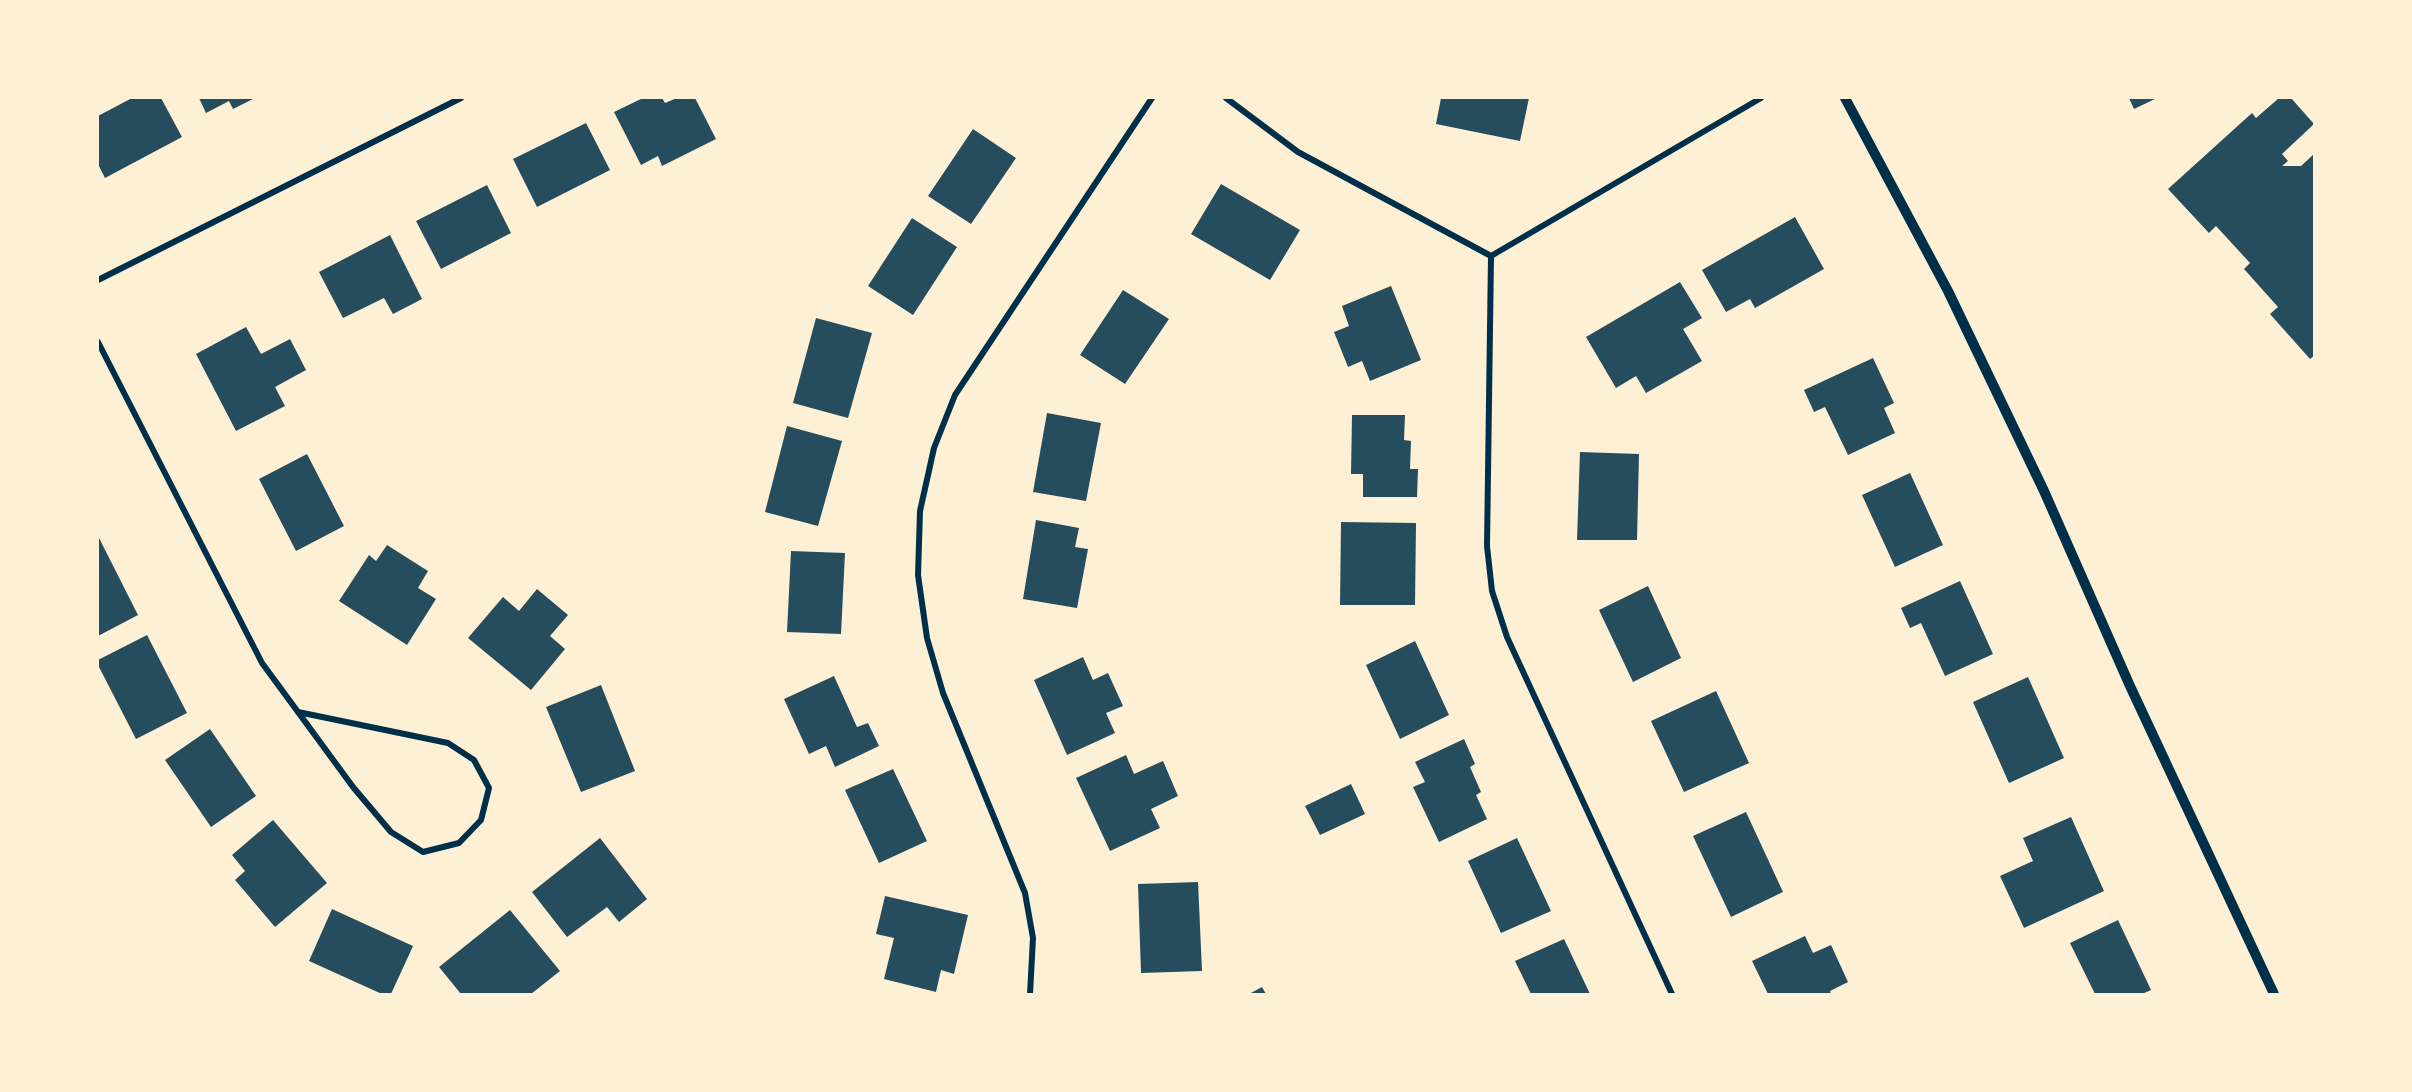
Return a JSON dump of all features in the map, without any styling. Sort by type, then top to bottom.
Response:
[{"type":"street","points":[[98,280],[461,98]]},
{"type":"street","points":[[1030,994],[1032,938],[1025,893],[943,693],[927,638],[918,575],[920,511],[933,448],[955,395],[1152,98]]},
{"type":"street","points":[[1226,98],[1298,152],[1491,256]]},
{"type":"street","points":[[1491,256],[1761,98]]},
{"type":"street","points":[[1845,98],[1948,291],[2044,491],[2130,686],[2274,994]]},
{"type":"street","points":[[1491,256],[1487,546],[1492,591],[1511,647],[1672,994]]},
{"type":"street","points":[[98,342],[262,663],[353,787],[391,832],[423,852],[459,843],[481,820],[489,788],[474,760],[448,743],[298,712]]},
{"type":"building","points":[[132,98],[161,98],[182,137],[105,178],[98,164],[98,116]]},
{"type":"building","points":[[199,98],[255,98],[233,109],[229,101],[206,113]]},
{"type":"building","points":[[643,98],[662,98],[665,103],[677,98],[695,98],[716,139],[662,166],[658,156],[641,165],[614,112]]},
{"type":"building","points":[[1441,98],[1529,98],[1520,141],[1436,124]]},
{"type":"building","points":[[2129,98],[2157,98],[2134,109]]},
{"type":"building","points":[[2279,98],[2291,98],[2314,124],[2282,154],[2288,161],[2282,166],[2301,166],[2314,154],[2314,356],[2310,359],[2270,314],[2278,307],[2244,269],[2250,263],[2216,226],[2209,233],[2168,189],[2252,113],[2256,118]]},
{"type":"building","points":[[586,123],[610,170],[537,207],[513,159]]},
{"type":"building","points":[[973,129],[1016,158],[971,224],[928,196]]},
{"type":"building","points":[[1221,184],[1300,230],[1270,280],[1191,234]]},
{"type":"building","points":[[487,185],[511,233],[441,269],[416,221]]},
{"type":"building","points":[[1795,217],[1824,269],[1755,308],[1750,299],[1726,312],[1702,270]]},
{"type":"building","points":[[912,218],[957,247],[913,315],[868,286]]},
{"type":"building","points":[[390,235],[422,299],[393,314],[384,298],[343,318],[319,272]]},
{"type":"building","points":[[1680,282],[1702,318],[1683,329],[1702,361],[1646,393],[1636,376],[1616,388],[1586,337]]},
{"type":"building","points":[[1391,286],[1421,360],[1370,381],[1362,361],[1348,367],[1334,332],[1349,326],[1342,306]]},
{"type":"building","points":[[1123,290],[1169,319],[1125,384],[1080,355]]},
{"type":"building","points":[[816,318],[872,333],[848,418],[793,403]]},
{"type":"building","points":[[246,327],[261,354],[290,339],[306,370],[275,387],[285,406],[236,431],[196,354]]},
{"type":"building","points":[[1873,358],[1894,403],[1884,408],[1895,433],[1848,455],[1825,407],[1814,412],[1804,390]]},
{"type":"building","points":[[1047,413],[1101,423],[1086,501],[1033,492]]},
{"type":"building","points":[[1352,415],[1405,415],[1404,440],[1411,441],[1410,469],[1418,469],[1417,497],[1363,497],[1363,474],[1351,474]]},
{"type":"building","points":[[787,426],[842,441],[818,526],[765,512]]},
{"type":"building","points":[[1580,452],[1639,454],[1637,540],[1577,540]]},
{"type":"building","points":[[307,454],[344,526],[296,551],[259,479]]},
{"type":"building","points":[[1910,473],[1943,545],[1895,567],[1862,495]]},
{"type":"building","points":[[1036,520],[1079,528],[1075,547],[1088,549],[1077,608],[1023,599]]},
{"type":"building","points":[[1341,522],[1416,523],[1415,605],[1340,605]]},
{"type":"building","points":[[98,536],[138,615],[98,636]]},
{"type":"building","points":[[387,545],[428,571],[418,588],[436,599],[407,645],[339,601],[369,555],[376,561]]},
{"type":"building","points":[[791,551],[845,553],[841,634],[787,632]]},
{"type":"building","points":[[1960,581],[1993,654],[1945,676],[1921,623],[1910,628],[1901,608]]},
{"type":"building","points":[[1648,586],[1681,658],[1633,682],[1599,610]]},
{"type":"building","points":[[537,589],[568,615],[550,636],[565,649],[531,690],[468,638],[503,597],[519,611]]},
{"type":"building","points":[[147,635],[187,713],[136,739],[98,665],[98,660]]},
{"type":"building","points":[[1415,641],[1449,715],[1400,739],[1366,665]]},
{"type":"building","points":[[1083,657],[1093,680],[1108,673],[1123,706],[1106,713],[1115,733],[1067,755],[1034,680]]},
{"type":"building","points":[[834,676],[857,727],[868,723],[879,746],[835,767],[826,746],[809,754],[784,699]]},
{"type":"building","points":[[2028,677],[2064,758],[2009,783],[1973,702]]},
{"type":"building","points":[[601,685],[635,771],[581,792],[546,707]]},
{"type":"building","points":[[1716,691],[1749,763],[1684,792],[1651,721]]},
{"type":"building","points":[[210,729],[256,796],[211,827],[165,760]]},
{"type":"building","points":[[1464,739],[1475,764],[1470,767],[1481,792],[1476,795],[1487,819],[1439,842],[1413,787],[1425,782],[1415,762]]},
{"type":"building","points":[[1126,755],[1134,774],[1163,761],[1178,796],[1151,809],[1160,828],[1110,851],[1076,778]]},
{"type":"building","points":[[893,769],[927,841],[879,863],[845,790]]},
{"type":"building","points":[[1351,784],[1365,814],[1320,835],[1305,806]]},
{"type":"building","points":[[1746,812],[1783,892],[1731,917],[1693,836]]},
{"type":"building","points":[[2071,817],[2104,891],[2024,928],[2000,876],[2033,861],[2023,838]]},
{"type":"building","points":[[273,820],[327,883],[275,927],[235,880],[245,871],[232,855]]},
{"type":"building","points":[[600,838],[647,899],[619,922],[607,907],[567,937],[532,892]]},
{"type":"building","points":[[1517,838],[1551,911],[1501,933],[1468,861]]},
{"type":"building","points":[[1198,882],[1202,971],[1141,973],[1138,884]]},
{"type":"building","points":[[885,896],[968,915],[954,974],[941,970],[936,992],[884,979],[894,938],[876,934]]},
{"type":"building","points":[[332,909],[413,946],[391,994],[382,994],[309,961]]},
{"type":"building","points":[[510,910],[560,971],[531,994],[461,994],[439,967]]},
{"type":"building","points":[[2118,920],[2151,990],[2142,994],[2095,994],[2070,943]]},
{"type":"building","points":[[1805,936],[1813,953],[1831,945],[1848,982],[1830,991],[1831,994],[1768,994],[1752,961]]},
{"type":"building","points":[[1564,939],[1590,994],[1531,994],[1515,961]]},
{"type":"building","points":[[1262,987],[1266,994],[1249,994]]}]
